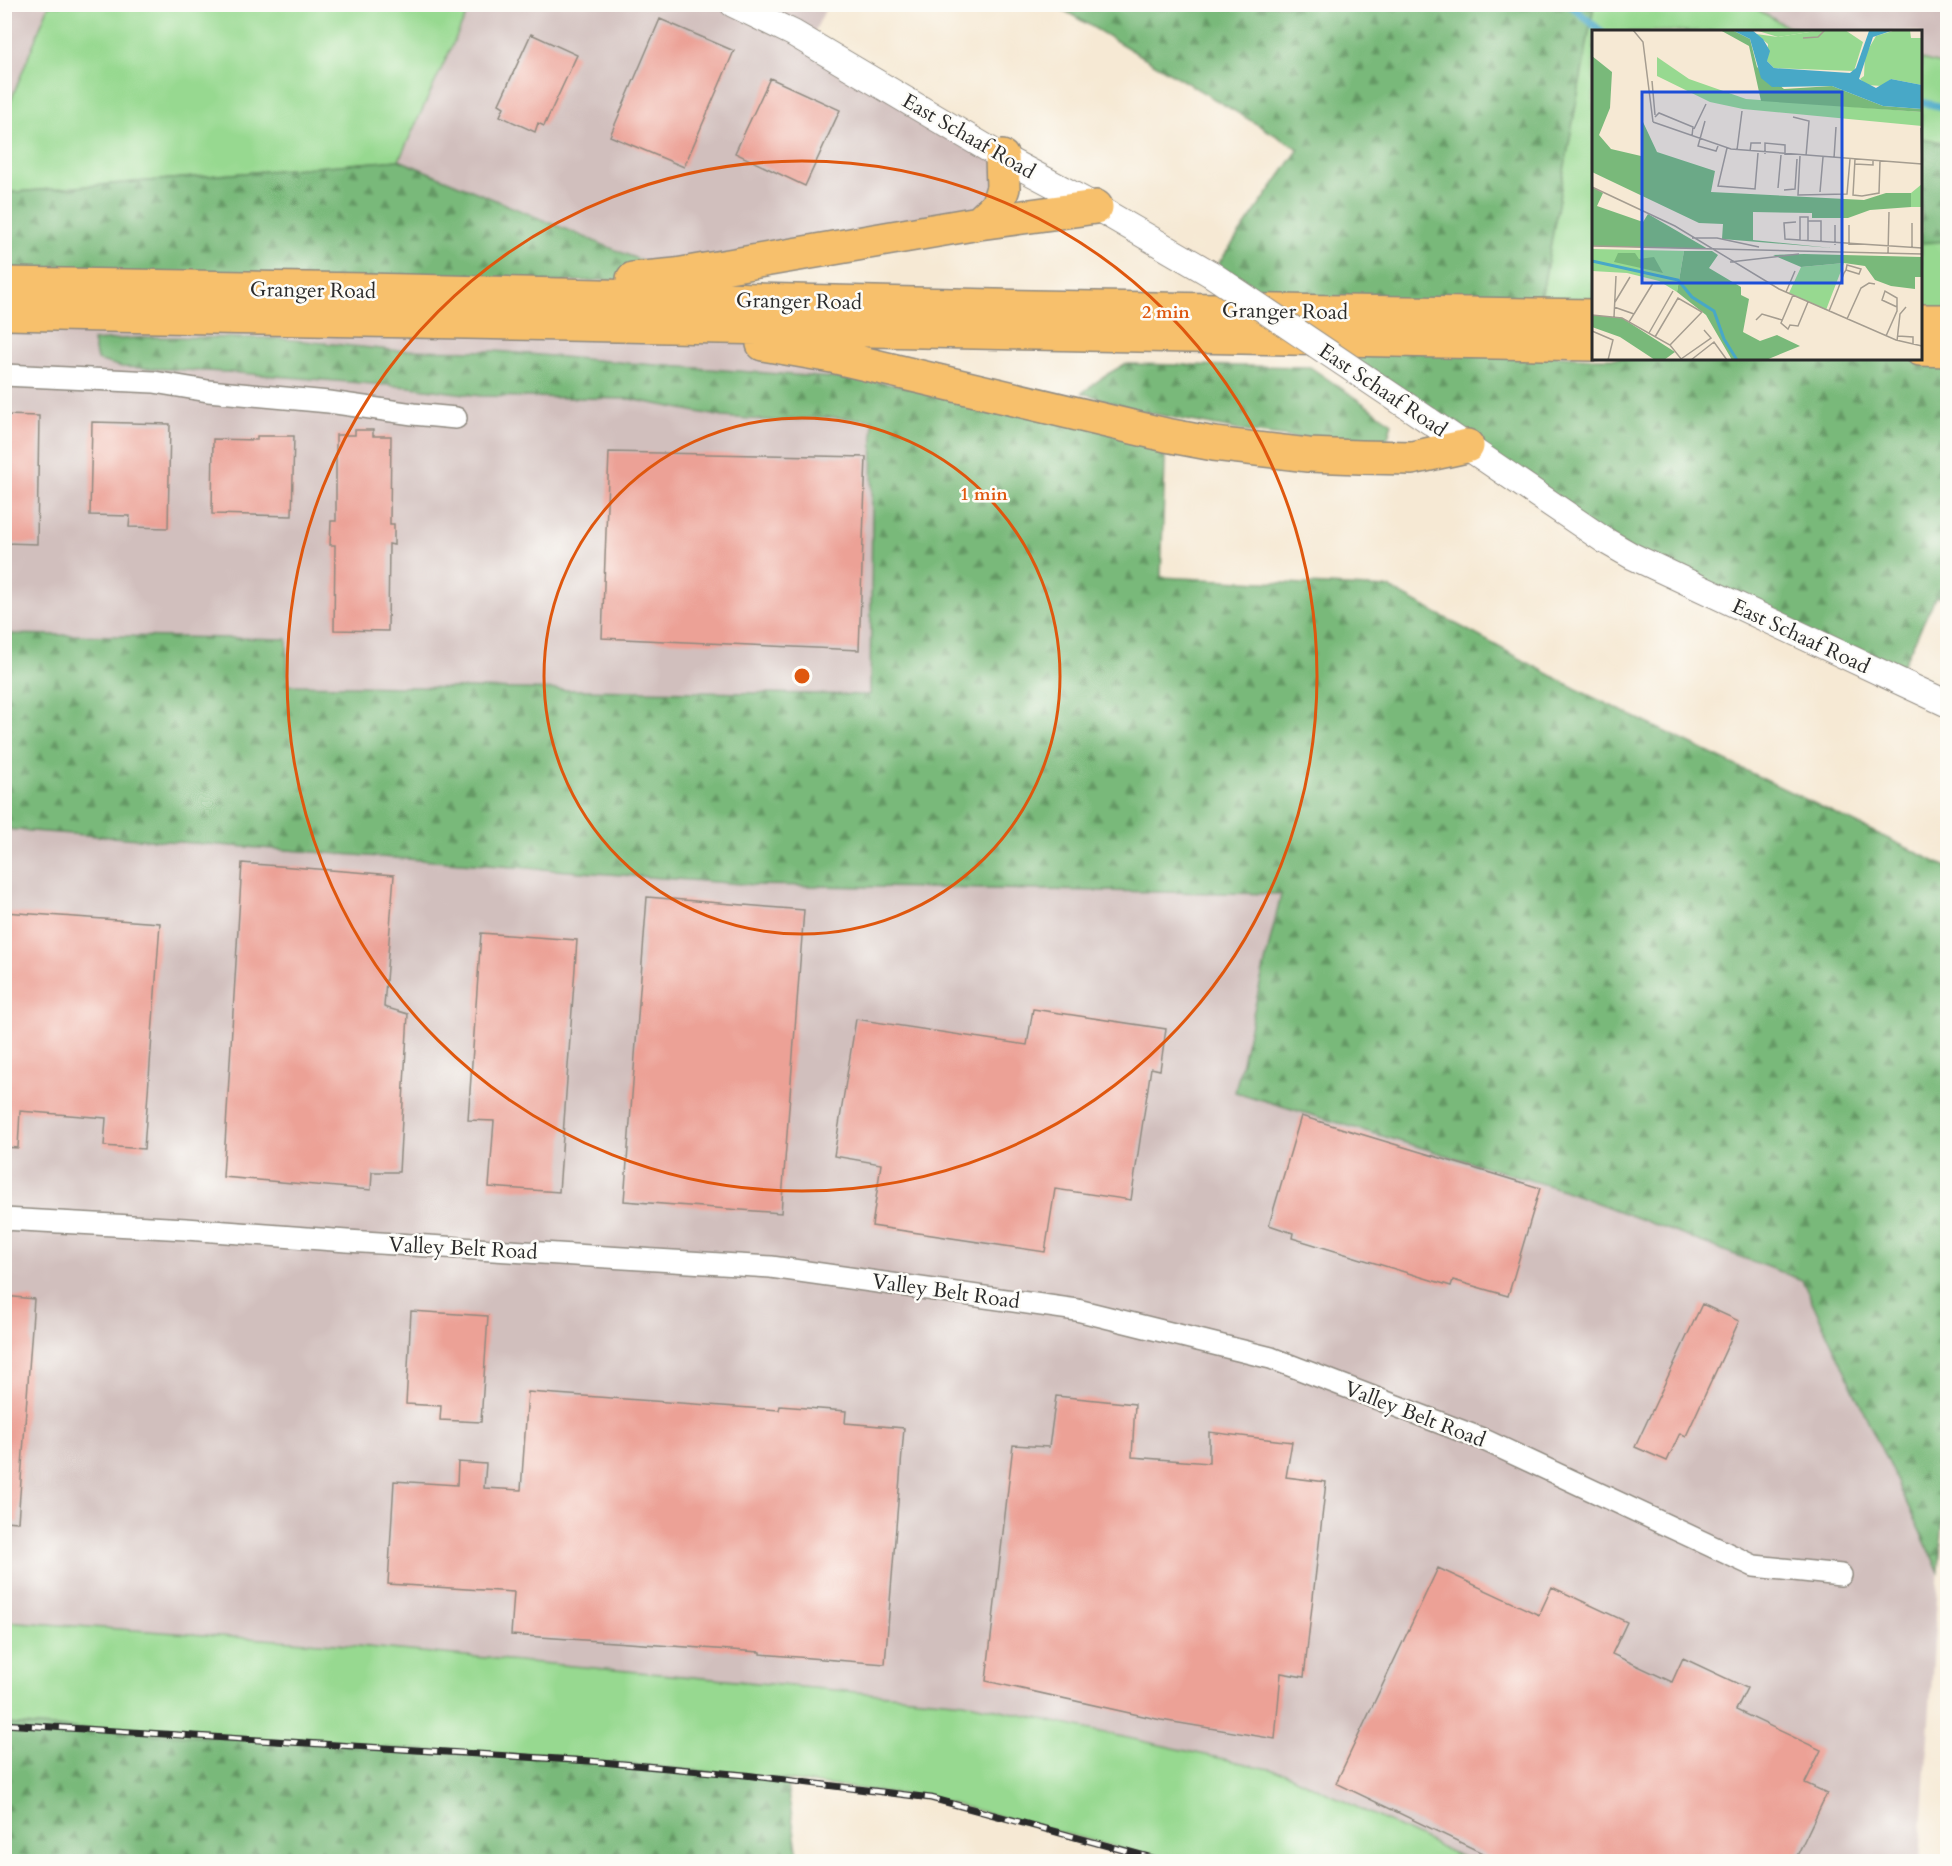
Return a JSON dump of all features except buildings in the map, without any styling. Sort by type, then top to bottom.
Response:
[{"type":"main road","points":[[979,223],[997,206],[1003,189],[1002,157]]},
{"type":"main road","points":[[367,290],[636,279],[676,275],[979,223],[1096,207]]},
{"type":"main road","name":"Granger Road","points":[[4,284],[367,290],[1033,307],[1592,316]]},
{"type":"main road","name":"Granger Road","points":[[4,313],[616,323],[1004,334],[1592,344]]},
{"type":"main road","points":[[1922,321],[1947,321]]},
{"type":"main road","points":[[616,323],[832,356],[1166,435],[1214,444],[1308,455],[1412,458],[1467,446]]},
{"type":"main road","points":[[1922,350],[1947,350]]},
{"type":"street","name":"East Schaaf Road","points":[[734,4],[793,33],[1002,157],[1096,207],[1211,274],[1604,540],[1632,556],[1947,704]]},
{"type":"street","points":[[4,375],[154,382],[208,391],[329,402],[456,418]]},
{"type":"street","name":"Valley Belt Road","points":[[4,1219],[771,1267],[1077,1310],[1281,1362],[1480,1438],[1755,1566],[1841,1575]]},
{"type":"shaded area","points":[[828,4],[809,43],[1002,157],[997,206],[676,275],[399,160],[471,5]]},
{"type":"shaded area","points":[[5,5],[49,5],[5,118]]},
{"type":"shaded area","points":[[1750,5],[1947,5],[1947,66],[1922,59],[1922,30],[1802,30],[1786,26]]},
{"type":"shaded area","points":[[5,313],[557,323],[786,348],[874,366],[870,695],[288,685],[286,639],[5,634]]},
{"type":"shaded area","points":[[4,829],[755,885],[1282,894],[1560,1189],[1802,1280],[1940,1552],[1920,1861],[1470,1861],[1283,1772],[964,1702],[335,1644],[5,1621]]},
{"type":"green space","points":[[49,5],[471,5],[399,160],[5,193],[4,118]]},
{"type":"green space","points":[[1055,5],[1594,5],[1538,315],[1268,312],[1211,274],[1299,149]]},
{"type":"green space","points":[[1594,5],[1750,5],[1786,26],[1802,30],[1592,30],[1592,316],[1538,315]]},
{"type":"green space","points":[[1922,59],[1948,66],[1947,321],[1922,321]]},
{"type":"green space","points":[[1922,138],[1947,143],[1947,241],[1922,243]]},
{"type":"green space","points":[[399,160],[676,275],[636,279],[367,290],[5,284],[5,193]]},
{"type":"green space","points":[[151,337],[274,338],[391,350],[495,351],[874,381],[1166,435],[1161,577],[1390,588],[1582,692],[1947,867],[1948,1443],[1939,1572],[1802,1280],[1560,1189],[1235,1092],[1281,894],[755,885],[5,829],[4,634],[287,639],[288,685],[870,695],[873,420],[828,417],[777,421],[723,417],[630,399],[481,396],[410,387],[226,372],[122,367],[97,360],[93,341]]},
{"type":"green space","points":[[1309,339],[1592,358],[1592,360],[1922,360],[1922,357],[1947,350],[1947,601],[1936,596],[1896,680],[1632,556]]},
{"type":"green space","points":[[1125,364],[1310,367],[1392,423],[1387,441],[1348,445],[1243,431],[1144,412],[1082,393]]},
{"type":"green space","points":[[4,1621],[335,1644],[964,1702],[1283,1772],[1470,1861],[1167,1861],[931,1798],[745,1775],[590,1761],[5,1724]]},
{"type":"green space","points":[[4,1724],[590,1761],[786,1780],[799,1861],[5,1861]]},
{"type":"waterway","points":[[1569,4],[1600,30]]},
{"type":"waterway","points":[[1922,102],[1948,108]]},
{"type":"railway","points":[[4,1724],[590,1761],[745,1775],[931,1798],[1167,1862]]}]
